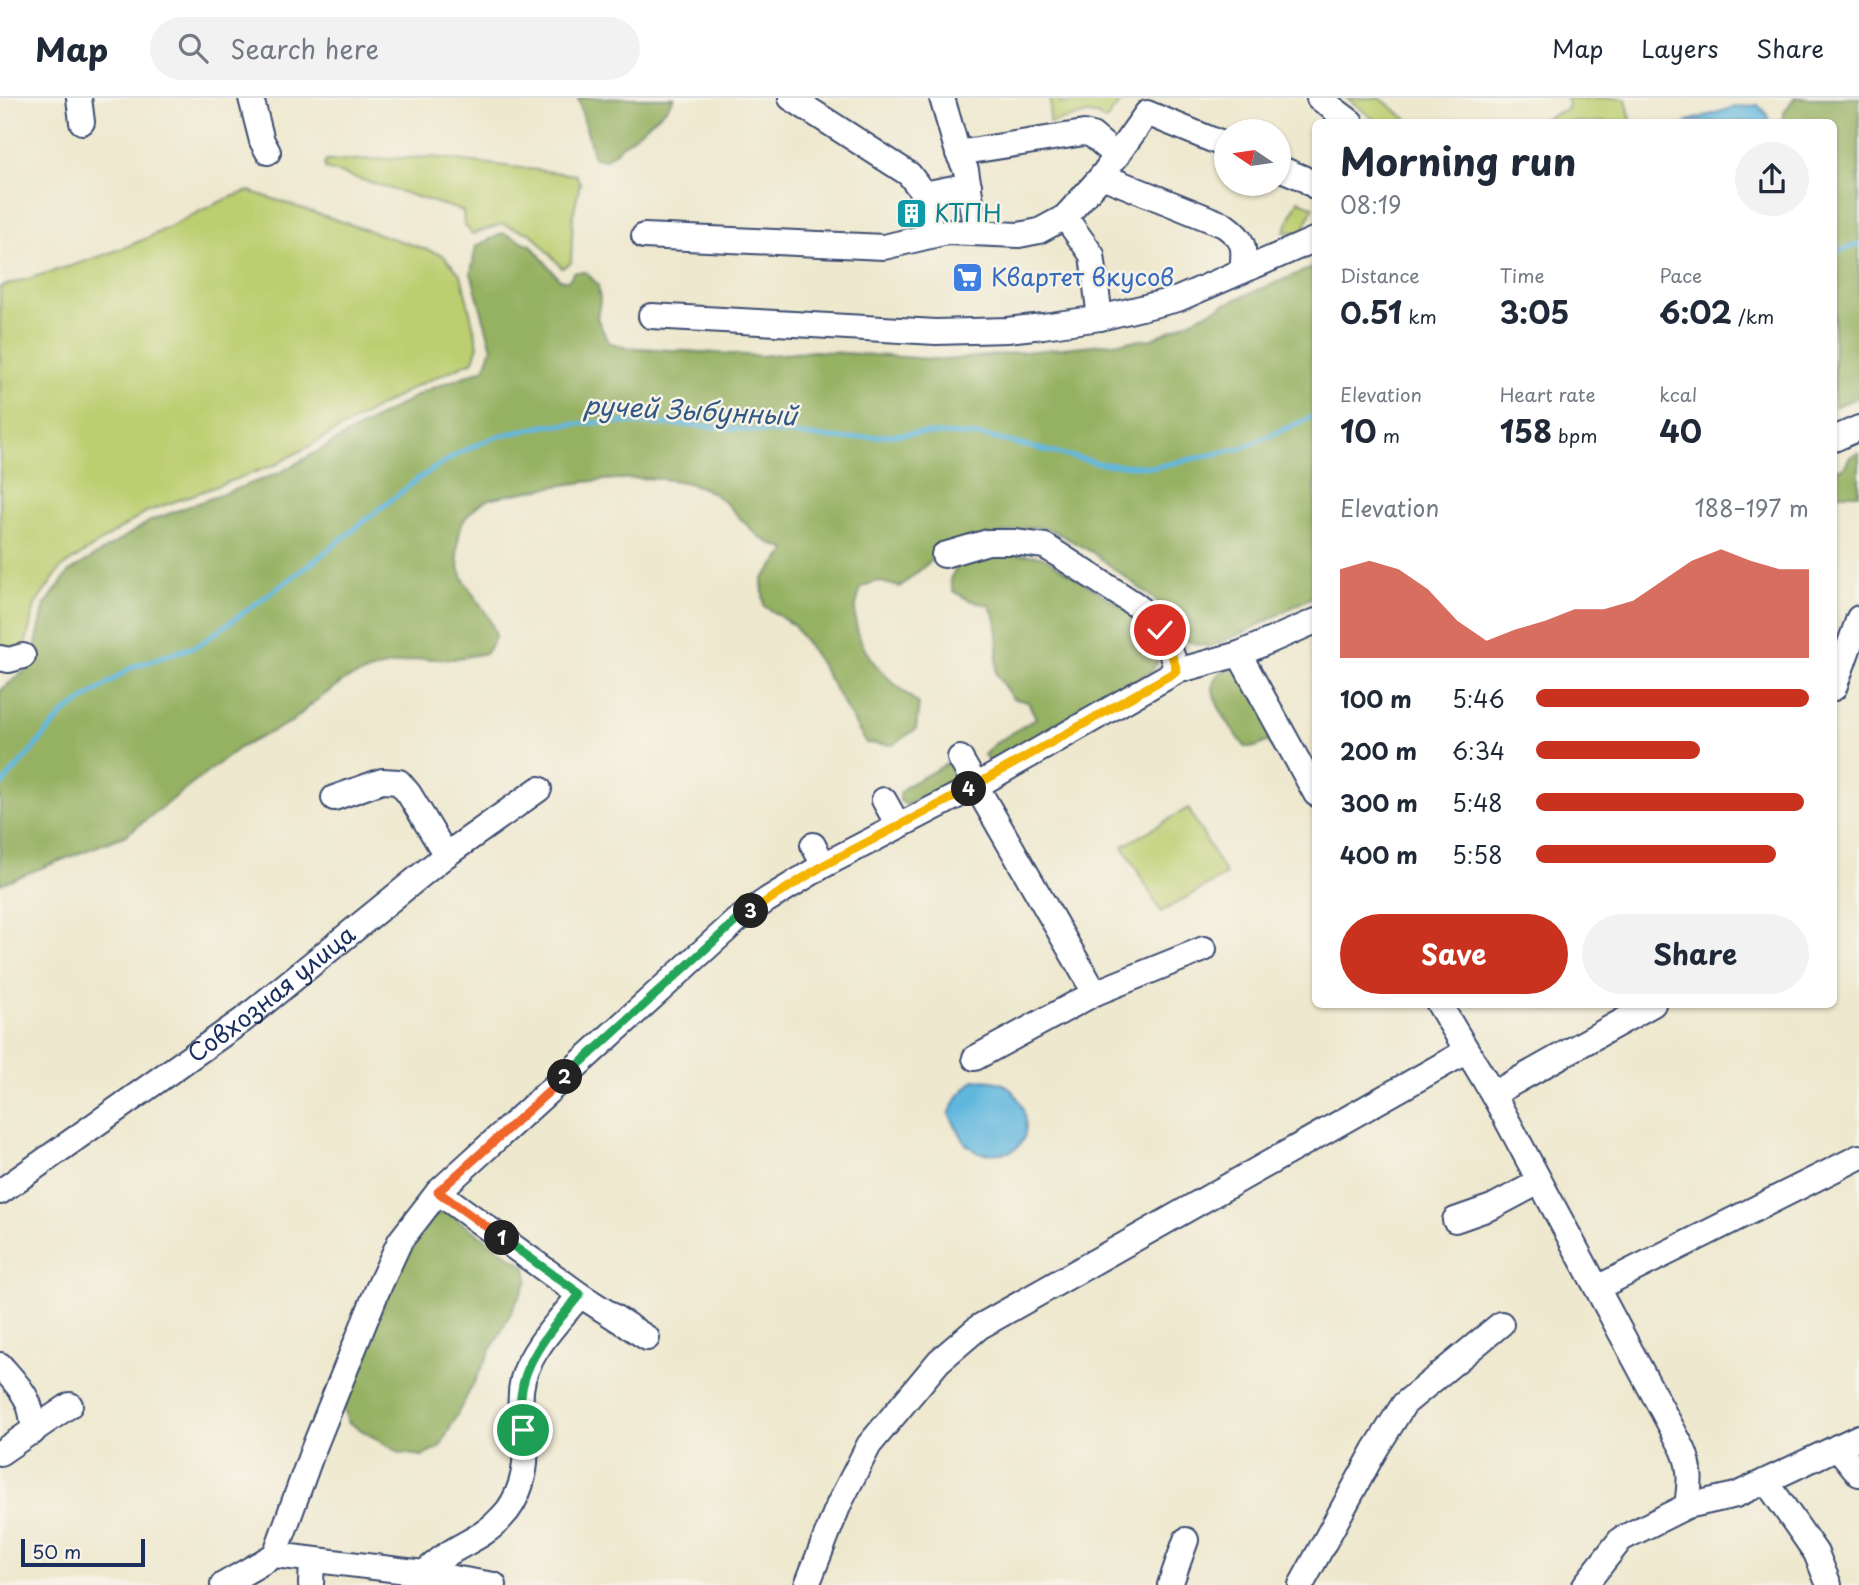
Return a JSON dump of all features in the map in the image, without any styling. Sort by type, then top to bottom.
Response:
[{"type":"street","points":[[251,98],[262,141],[268,152]]},
{"type":"street","points":[[791,98],[909,174],[925,194],[932,235]]},
{"type":"street","points":[[942,98],[958,153],[966,170],[976,232]]},
{"type":"street","points":[[1318,98],[1347,119]]},
{"type":"street","points":[[643,236],[884,247],[947,232],[1019,234],[1039,231],[1065,217],[1102,176],[1153,105],[1214,139]]},
{"type":"street","points":[[958,153],[1084,132],[1092,135],[1117,156]]},
{"type":"street","points":[[1292,173],[1312,184]]},
{"type":"street","points":[[1102,176],[1224,225],[1240,236],[1244,250],[1242,271]]},
{"type":"street","points":[[925,194],[969,185]]},
{"type":"street","points":[[1065,217],[1092,255],[1100,318]]},
{"type":"street","points":[[651,316],[936,332],[1007,330],[1100,318],[1178,299],[1312,241]]},
{"type":"street","points":[[1837,438],[1859,428]]},
{"type":"street","points":[[944,555],[988,542],[1045,546],[1136,605],[1160,630],[1169,646],[1177,671]]},
{"type":"street","points":[[1837,680],[1859,618]]},
{"type":"street","points":[[275,1555],[344,1370],[400,1241],[438,1192],[736,921],[819,855],[898,825],[976,786],[1177,671],[1239,654],[1312,623]]},
{"type":"street","points":[[1239,654],[1312,787]]},
{"type":"street","points":[[960,758],[1095,993]]},
{"type":"street","points":[[334,798],[382,780],[399,782],[410,794],[446,855]]},
{"type":"street","name":"Совхозная улица","points":[[1,1189],[243,1020],[446,855],[539,789]]},
{"type":"street","points":[[884,800],[898,825]]},
{"type":"street","points":[[975,1058],[1095,993],[1204,949]]},
{"type":"street","points":[[1441,1008],[1493,1094],[1690,1464],[1691,1483],[1687,1506]]},
{"type":"street","points":[[1493,1094],[1646,1008]]},
{"type":"street","points":[[807,1585],[839,1504],[869,1445],[939,1361],[979,1327],[1467,1051]]},
{"type":"street","points":[[1597,1289],[1859,1157]]},
{"type":"street","points":[[1455,1220],[1492,1207],[1539,1182]]},
{"type":"street","points":[[438,1192],[580,1294],[647,1338]]},
{"type":"street","points":[[424,1573],[452,1550],[476,1539],[503,1517],[517,1496],[525,1465],[520,1415],[524,1377],[531,1359],[580,1294]]},
{"type":"street","points":[[1301,1585],[1375,1450],[1404,1404],[1501,1324]]},
{"type":"street","points":[[0,1365],[29,1402],[33,1432]]},
{"type":"street","points":[[0,1453],[71,1405]]},
{"type":"street","points":[[1585,1585],[1622,1539],[1687,1506],[1736,1495],[1848,1442],[1859,1474]]},
{"type":"street","points":[[1766,1481],[1816,1553],[1829,1585]]},
{"type":"street","points":[[1170,1585],[1186,1540]]},
{"type":"street","points":[[223,1585],[275,1555],[424,1573],[494,1585]]},
{"type":"street","points":[[311,1585],[312,1560]]},
{"type":"green space","points":[[578,98],[674,98],[665,110],[605,160],[594,158]]},
{"type":"green space","points":[[1051,98],[1059,98],[1061,104],[1099,98],[1123,98],[1105,121],[1097,115],[1088,114],[1049,123]]},
{"type":"green space","points":[[1347,98],[1380,98],[1406,119],[1373,119]]},
{"type":"green space","points":[[1566,98],[1626,98],[1630,119],[1543,119],[1567,109]]},
{"type":"green space","points":[[1795,98],[1859,98],[1859,397],[1837,406],[1837,119],[1783,119],[1784,112]]},
{"type":"green space","points":[[433,157],[576,175],[580,183],[573,215],[571,263],[562,268],[532,234],[502,224],[472,234],[464,224],[463,211],[326,169],[324,165],[326,161]]},
{"type":"green space","points":[[249,191],[443,255],[461,275],[478,345],[473,361],[416,386],[277,464],[146,512],[61,568],[35,605],[26,642],[20,650],[0,652],[0,287],[121,249]]},
{"type":"green space","points":[[1298,200],[1312,207],[1303,232],[1284,232]]},
{"type":"green space","points":[[503,233],[531,245],[559,279],[568,281],[574,272],[586,272],[598,285],[600,301],[597,318],[608,342],[623,347],[761,356],[815,351],[946,360],[1152,339],[1232,301],[1312,268],[1312,597],[1247,631],[1209,647],[1187,641],[1157,601],[1092,552],[1052,530],[1035,527],[1012,531],[939,554],[900,587],[877,581],[861,587],[855,614],[861,642],[876,666],[919,704],[916,729],[893,745],[866,743],[818,660],[794,626],[764,606],[762,580],[787,550],[763,539],[720,498],[703,488],[684,482],[637,478],[562,485],[499,497],[483,502],[467,517],[461,526],[457,548],[462,576],[490,620],[496,636],[486,653],[452,659],[421,659],[381,667],[347,679],[314,702],[293,721],[239,748],[126,835],[0,884],[0,691],[31,666],[45,605],[69,572],[152,520],[279,473],[425,391],[484,369],[492,348],[471,273],[476,246]]},
{"type":"green space","points":[[1859,452],[1859,494],[1837,494],[1837,468],[1844,467],[1850,457]]},
{"type":"green space","points":[[987,552],[1042,556],[1138,617],[1156,641],[1159,659],[1152,671],[990,762],[984,755],[993,745],[1036,718],[1028,702],[1012,698],[996,674],[998,633],[996,619],[989,605],[969,600],[953,591],[950,579],[960,561]]},
{"type":"green space","points":[[1231,668],[1239,669],[1288,754],[1285,763],[1280,760],[1268,741],[1256,747],[1245,747],[1217,704],[1214,682],[1219,674]]},
{"type":"green space","points":[[949,763],[957,767],[958,776],[954,782],[907,805],[900,801],[900,793],[906,786]]},
{"type":"green space","points":[[1188,808],[1226,875],[1161,912],[1123,846]]},
{"type":"green space","points":[[445,1211],[526,1267],[528,1280],[440,1447],[423,1456],[400,1453],[348,1422],[341,1401],[409,1246],[434,1216]]},
{"type":"water","points":[[1758,105],[1769,119],[1695,119],[1735,107]]},
{"type":"water","points":[[974,1080],[1001,1083],[1009,1088],[1021,1105],[1025,1116],[1024,1137],[1011,1151],[978,1153],[966,1144],[949,1114],[959,1095]]},
{"type":"waterway","name":"ручей Зыбунный","points":[[1837,252],[1859,244]]},
{"type":"waterway","name":"ручей Зыбунный","points":[[0,787],[63,714],[132,667],[199,645],[309,565],[419,478],[461,452],[495,437],[544,426],[609,422],[705,426],[843,439],[916,433],[984,436],[1103,464],[1155,467],[1242,448],[1312,417]]},
{"type":"place","name":"КТПН","points":[[911,214]]},
{"type":"place","name":"Квартет вкусов","points":[[968,278]]},
{"type":"route","points":[[523,1430],[520,1395],[531,1359],[580,1294],[438,1192],[736,921],[824,865],[976,786],[1177,671],[1169,646],[1160,630]]}]
